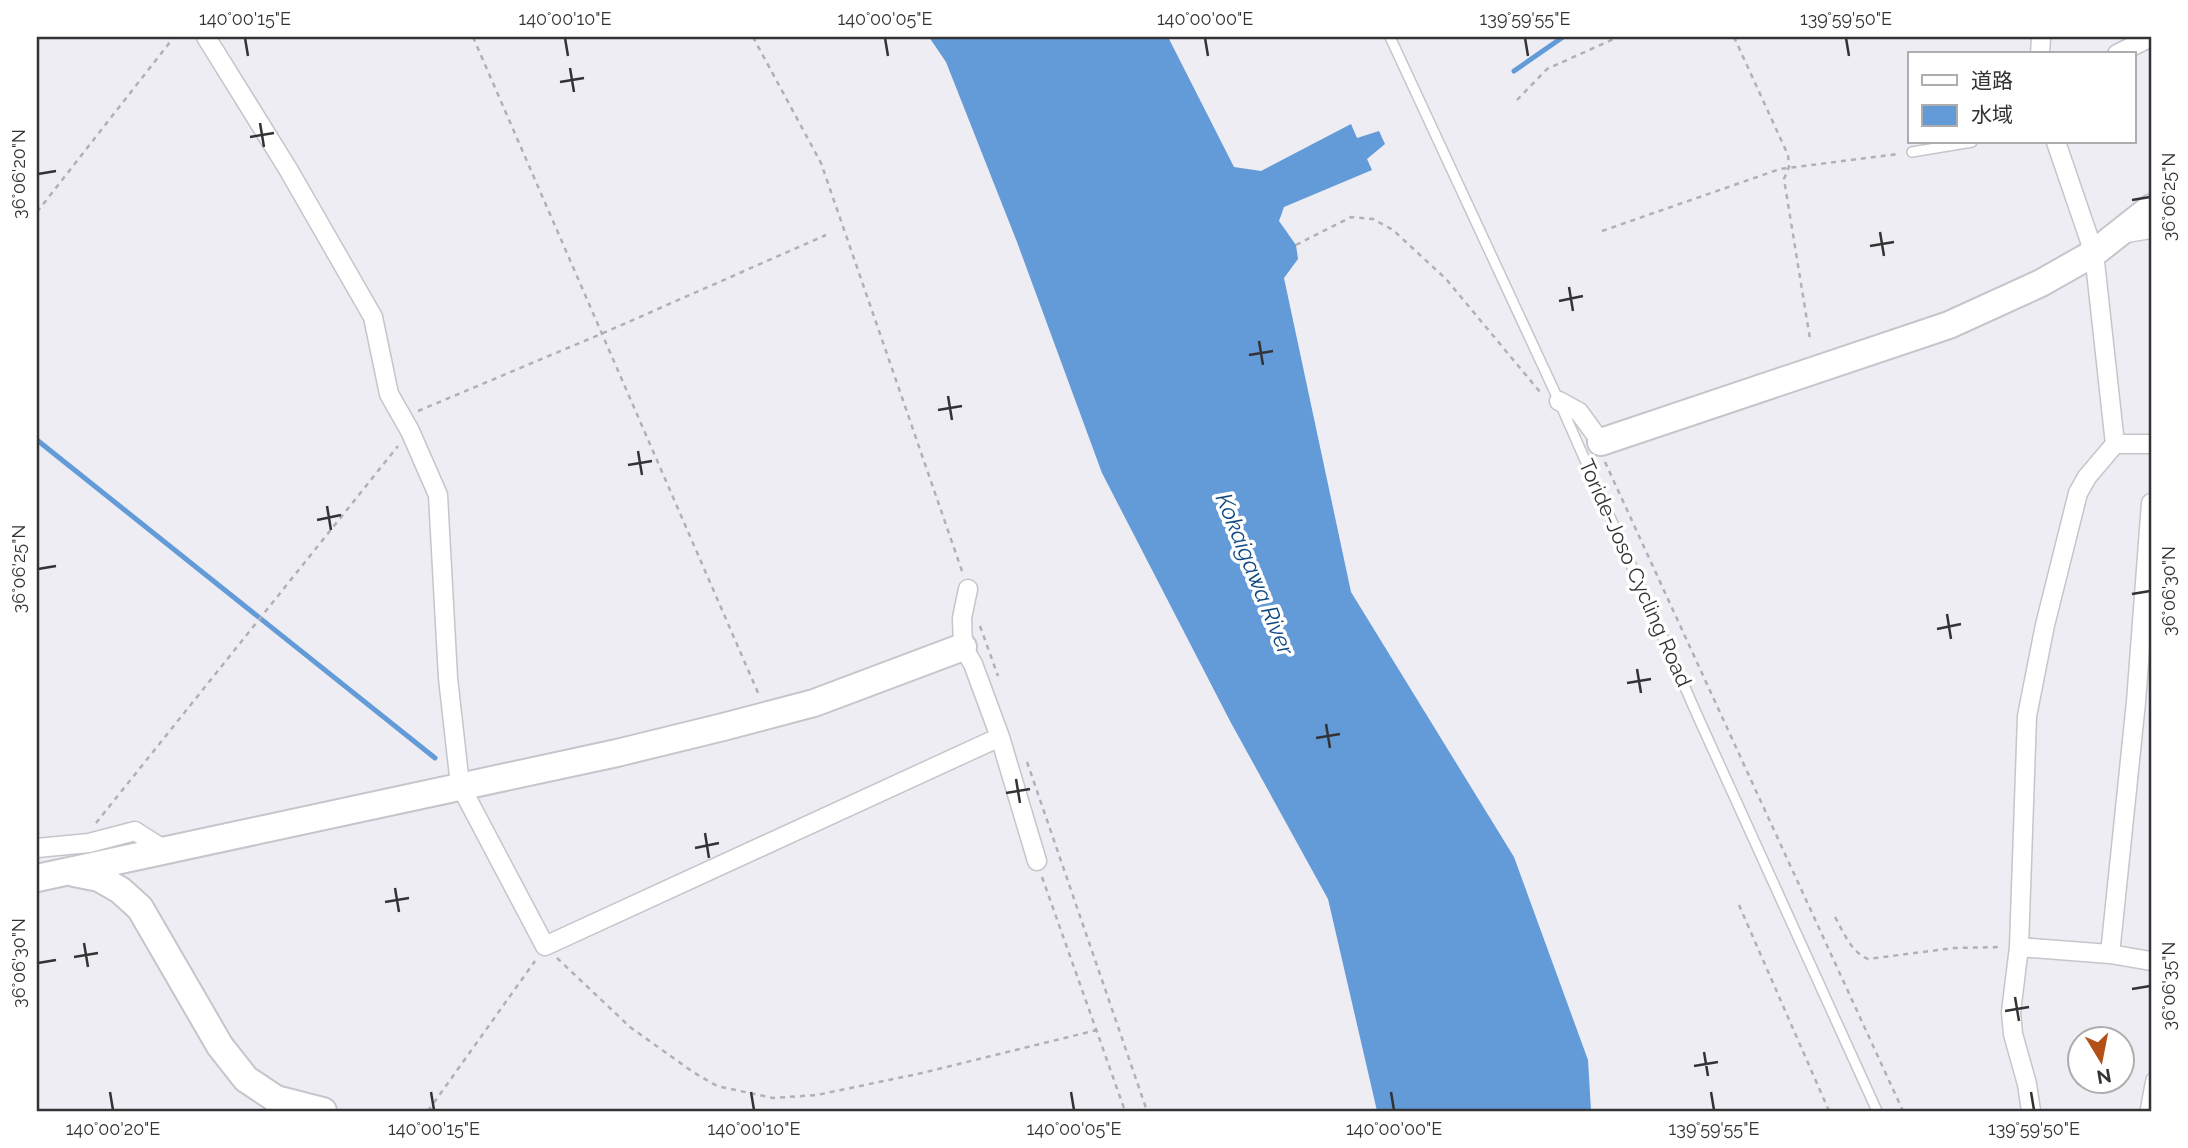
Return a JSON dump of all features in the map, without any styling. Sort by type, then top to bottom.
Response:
[{"type":"street","points":[[206,37],[288,169],[373,317],[389,394],[406,424],[438,495],[448,678],[460,785],[545,946],[1000,737]]},
{"type":"street","points":[[2122,52],[2151,37]]},
{"type":"street","points":[[2031,1111],[2027,1084],[2013,1034],[2013,987],[2019,947],[2027,716],[2045,625],[2078,493],[2087,477],[2115,444],[2094,253],[2057,144]]},
{"type":"street","points":[[1559,401],[1579,412],[1601,442],[1949,325],[2041,283],[2094,253],[2151,208]]},
{"type":"street","points":[[2117,235],[2151,229]]},
{"type":"street","points":[[2115,444],[2151,444]]},
{"type":"street","points":[[2110,954],[2136,702],[2151,503]]},
{"type":"street","points":[[968,589],[962,618],[963,647],[974,664],[1000,737],[1037,861]]},
{"type":"street","points":[[37,878],[617,753],[814,702],[963,647]]},
{"type":"street","points":[[37,848],[89,843],[135,831],[165,850]]},
{"type":"street","points":[[68,872],[99,878],[120,890],[140,908],[220,1046],[271,1105],[323,1111]]},
{"type":"street","points":[[2019,947],[2110,954],[2151,961]]},
{"type":"lane","name":"Toride-Joso Cycling Road","points":[[1390,37],[1559,401],[1698,717],[1877,1111]]},
{"type":"lane","points":[[1912,152],[1960,144]]},
{"type":"lane","points":[[2145,1111],[2151,1079]]},
{"type":"path","points":[[37,212],[174,37]]},
{"type":"path","points":[[473,37],[768,715]]},
{"type":"path","points":[[753,37],[821,163],[999,681]]},
{"type":"path","points":[[1517,100],[1547,69],[1618,37]]},
{"type":"path","points":[[1734,37],[1788,155],[1789,167],[1784,179],[1810,339]]},
{"type":"path","points":[[1602,231],[1780,169],[1912,152]]},
{"type":"path","points":[[1296,245],[1351,217],[1373,219],[1383,224],[1446,279],[1544,397],[1559,401]]},
{"type":"path","points":[[89,843],[94,825],[267,610],[406,424],[601,334],[826,236]]},
{"type":"path","points":[[1601,442],[1602,456],[1608,471],[1903,1111]]},
{"type":"path","points":[[1026,760],[1147,1111]]},
{"type":"path","points":[[1037,861],[1125,1111]]},
{"type":"path","points":[[1739,905],[1829,1111]]},
{"type":"path","points":[[1836,917],[1854,949],[1868,959],[1954,948],[2019,947]]},
{"type":"path","points":[[428,1111],[545,946],[630,1027],[693,1072],[717,1086],[773,1098],[817,1095],[883,1082],[1097,1030]]},
{"type":"water","name":"Kokaigawa River","points":[[929,37],[1168,37],[1234,167],[1261,171],[1351,124],[1357,138],[1379,131],[1385,144],[1367,159],[1372,170],[1284,207],[1279,221],[1296,245],[1298,259],[1284,278],[1351,592],[1514,857],[1588,1060],[1591,1111],[1377,1111],[1328,899],[1230,721],[1102,473],[1017,242],[946,62]]},
{"type":"waterway","points":[[1514,71],[1563,37]]},
{"type":"waterway","points":[[37,440],[435,758]]}]
